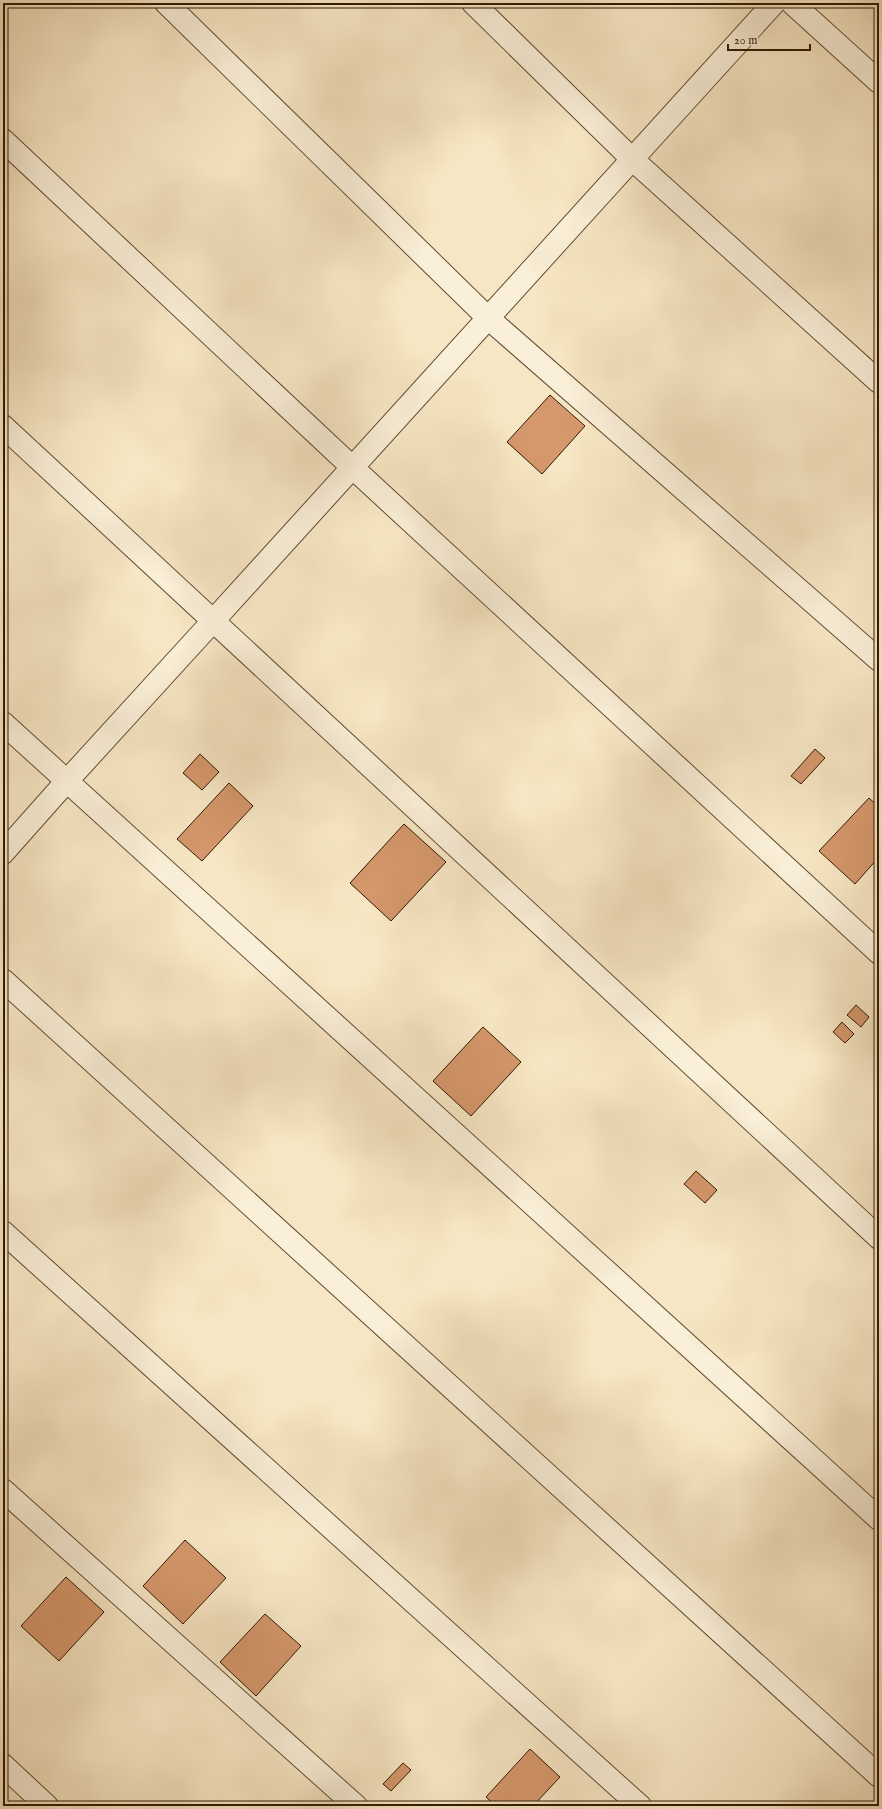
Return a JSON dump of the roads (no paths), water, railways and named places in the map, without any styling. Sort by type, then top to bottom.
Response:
[{"type":"street","points":[[166,3],[488,318],[879,660]]},
{"type":"street","points":[[473,3],[632,159],[879,382]]},
{"type":"street","points":[[3,853],[774,3]]},
{"type":"street","points":[[792,3],[879,82]]},
{"type":"street","points":[[3,140],[353,468],[879,953]]},
{"type":"street","points":[[3,426],[879,1238]]},
{"type":"street","points":[[3,724],[879,1520]]},
{"type":"street","points":[[3,980],[879,1776]]},
{"type":"street","points":[[3,1232],[640,1806]]},
{"type":"street","points":[[3,1490],[356,1806]]},
{"type":"street","points":[[3,1765],[48,1806]]}]
